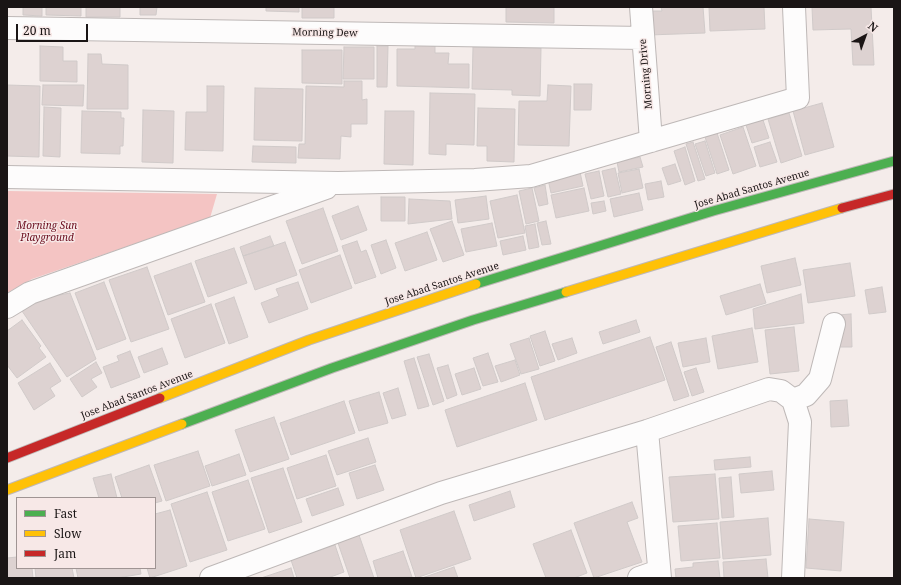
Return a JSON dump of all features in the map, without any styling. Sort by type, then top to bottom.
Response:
[{"type":"highway","name":"Jose Abad Santos Avenue","points":[[7,458],[317,337],[479,283],[706,213],[894,161]]},
{"type":"highway","points":[[7,490],[332,368],[473,320],[844,207],[894,194]]},
{"type":"street","name":"Morning Drive","points":[[641,7],[651,141]]},
{"type":"street","points":[[7,177],[338,183],[474,180],[531,176],[798,98],[794,7]]},
{"type":"street","name":"Morning Dew","points":[[7,28],[643,38]]},
{"type":"street","points":[[7,306],[30,293],[338,183]]},
{"type":"street","points":[[793,400],[806,395],[820,379],[834,324]]},
{"type":"street","points":[[224,576],[441,493],[647,431],[769,389],[781,391],[793,400],[800,422],[793,578]]},
{"type":"street","points":[[647,431],[653,576]]},
{"type":"green space","name":"Morning Sun Playground","points":[[7,191],[217,194],[210,218],[32,279],[7,293]]},
{"type":"building","points":[[23,7],[42,7],[42,16],[23,15]]},
{"type":"building","points":[[46,7],[81,7],[81,16],[46,15]]},
{"type":"building","points":[[86,7],[120,7],[120,17],[86,17]]},
{"type":"building","points":[[140,7],[157,7],[156,15],[140,15]]},
{"type":"building","points":[[266,7],[299,7],[299,12],[266,11]]},
{"type":"building","points":[[302,7],[334,7],[334,18],[302,18]]},
{"type":"building","points":[[506,7],[554,7],[554,23],[506,22]]},
{"type":"building","points":[[661,7],[703,7],[705,33],[649,35],[648,11],[662,11]]},
{"type":"building","points":[[709,7],[764,7],[765,29],[710,31]]},
{"type":"building","points":[[812,7],[871,7],[874,65],[853,65],[851,29],[813,30]]},
{"type":"building","points":[[415,44],[435,44],[435,53],[449,53],[448,64],[469,64],[469,88],[397,86],[397,49],[415,49]]},
{"type":"building","points":[[40,46],[63,47],[63,61],[77,61],[77,82],[40,81]]},
{"type":"building","points":[[377,46],[388,46],[387,87],[377,87]]},
{"type":"building","points":[[344,47],[374,47],[374,79],[343,79]]},
{"type":"building","points":[[473,47],[541,48],[540,96],[512,95],[512,90],[472,89]]},
{"type":"building","points":[[302,50],[342,50],[342,84],[302,83]]},
{"type":"building","points":[[88,54],[101,54],[102,64],[128,65],[128,109],[87,109]]},
{"type":"building","points":[[344,81],[362,81],[362,100],[367,99],[367,124],[351,124],[351,137],[341,136],[340,159],[298,158],[299,144],[305,144],[306,86],[344,87]]},
{"type":"building","points":[[574,84],[592,84],[591,110],[574,110]]},
{"type":"building","points":[[7,85],[40,86],[39,157],[7,156]]},
{"type":"building","points":[[43,85],[84,85],[83,106],[42,105]]},
{"type":"building","points":[[548,85],[571,86],[569,146],[518,145],[519,101],[547,101]]},
{"type":"building","points":[[207,86],[224,86],[223,151],[185,150],[186,112],[207,112]]},
{"type":"building","points":[[255,88],[303,89],[302,141],[254,140]]},
{"type":"building","points":[[430,93],[475,94],[474,145],[446,144],[446,155],[429,154]]},
{"type":"building","points":[[822,103],[834,147],[805,155],[793,111]]},
{"type":"building","points":[[44,107],[61,108],[60,157],[43,156]]},
{"type":"building","points":[[478,108],[515,109],[514,162],[487,161],[487,146],[477,146]]},
{"type":"building","points":[[143,110],[174,111],[173,163],[142,162]]},
{"type":"building","points":[[82,111],[121,112],[121,118],[124,118],[123,146],[120,146],[120,154],[81,153]]},
{"type":"building","points":[[385,111],[414,111],[413,165],[384,164]]},
{"type":"building","points":[[789,113],[802,156],[781,163],[768,119]]},
{"type":"building","points":[[763,120],[769,138],[752,143],[746,125]]},
{"type":"building","points":[[743,127],[756,166],[733,174],[720,135]]},
{"type":"building","points":[[717,133],[729,170],[717,174],[705,137]]},
{"type":"building","points":[[705,141],[715,173],[706,176],[695,144]]},
{"type":"building","points":[[693,142],[705,179],[698,181],[686,144]]},
{"type":"building","points":[[770,142],[777,162],[760,167],[754,147]]},
{"type":"building","points":[[253,146],[296,147],[296,163],[252,162]]},
{"type":"building","points":[[685,147],[695,181],[685,185],[674,151]]},
{"type":"building","points":[[640,157],[643,167],[619,172],[617,162]]},
{"type":"building","points":[[675,164],[681,181],[668,185],[662,168]]},
{"type":"building","points":[[615,168],[621,194],[608,197],[602,171]]},
{"type":"building","points":[[639,169],[643,188],[622,193],[618,173]]},
{"type":"building","points":[[599,171],[604,196],[591,199],[585,174]]},
{"type":"building","points":[[580,172],[583,186],[551,193],[548,179]]},
{"type":"building","points":[[661,181],[664,197],[648,200],[645,184]]},
{"type":"building","points":[[545,185],[548,204],[539,206],[534,188]]},
{"type":"building","points":[[532,188],[539,221],[526,224],[519,191]]},
{"type":"building","points":[[584,188],[589,211],[556,218],[551,195]]},
{"type":"building","points":[[639,193],[643,210],[614,217],[610,199]]},
{"type":"building","points":[[517,195],[525,233],[498,238],[490,201]]},
{"type":"building","points":[[486,196],[489,219],[458,223],[455,200]]},
{"type":"building","points":[[381,197],[405,197],[405,221],[381,221]]},
{"type":"building","points":[[409,199],[450,201],[452,219],[408,224]]},
{"type":"building","points":[[604,201],[606,211],[593,214],[591,203]]},
{"type":"building","points":[[358,206],[367,230],[341,240],[332,216]]},
{"type":"building","points":[[323,208],[338,251],[302,264],[286,221]]},
{"type":"building","points":[[452,221],[464,255],[443,262],[430,229]]},
{"type":"building","points":[[546,221],[551,244],[542,245],[537,223]]},
{"type":"building","points":[[492,223],[497,246],[466,252],[461,229]]},
{"type":"building","points":[[535,224],[539,247],[529,249],[525,226]]},
{"type":"building","points":[[427,232],[437,260],[405,271],[395,243]]},
{"type":"building","points":[[270,236],[274,246],[243,256],[240,247]]},
{"type":"building","points":[[523,236],[526,250],[503,255],[500,241]]},
{"type":"building","points":[[386,240],[396,268],[381,274],[371,245]]},
{"type":"building","points":[[357,241],[361,252],[366,250],[376,277],[355,284],[342,246]]},
{"type":"building","points":[[285,242],[297,275],[255,290],[243,256]]},
{"type":"building","points":[[234,248],[247,283],[208,297],[195,261]]},
{"type":"building","points":[[340,255],[352,288],[311,303],[299,270]]},
{"type":"building","points":[[795,258],[801,285],[767,293],[761,266]]},
{"type":"building","points":[[191,263],[205,302],[168,315],[154,276]]},
{"type":"building","points":[[850,263],[855,296],[808,303],[803,270]]},
{"type":"building","points":[[147,267],[169,329],[131,342],[109,280]]},
{"type":"building","points":[[104,282],[126,339],[97,350],[75,293]]},
{"type":"building","points":[[298,282],[308,309],[269,323],[261,303],[279,296],[276,289]]},
{"type":"building","points":[[760,284],[766,303],[726,315],[720,296]]},
{"type":"building","points":[[882,287],[886,312],[869,314],[865,290]]},
{"type":"building","points":[[70,293],[96,359],[67,377],[22,311],[39,299]]},
{"type":"building","points":[[801,294],[804,323],[755,329],[753,309]]},
{"type":"building","points":[[234,297],[248,337],[229,344],[215,304]]},
{"type":"building","points":[[211,304],[225,343],[185,358],[171,319]]},
{"type":"building","points":[[851,314],[852,347],[838,347],[837,315]]},
{"type":"building","points":[[22,320],[41,346],[39,348],[46,357],[17,378],[7,365],[7,331]]},
{"type":"building","points":[[636,320],[640,332],[603,344],[599,332]]},
{"type":"building","points":[[794,327],[799,371],[770,374],[765,330]]},
{"type":"building","points":[[752,328],[758,362],[718,369],[712,336]]},
{"type":"building","points":[[545,331],[555,361],[540,366],[530,336]]},
{"type":"building","points":[[650,337],[665,380],[545,420],[531,377]]},
{"type":"building","points":[[529,338],[539,369],[521,374],[510,344]]},
{"type":"building","points":[[572,338],[577,353],[558,360],[552,344]]},
{"type":"building","points":[[706,338],[710,362],[683,367],[678,343]]},
{"type":"building","points":[[671,342],[689,396],[674,401],[656,347]]},
{"type":"building","points":[[162,348],[168,364],[144,373],[138,357]]},
{"type":"building","points":[[130,351],[140,377],[111,388],[103,367],[119,361],[117,356]]},
{"type":"building","points":[[488,353],[498,382],[483,386],[473,358]]},
{"type":"building","points":[[429,354],[444,401],[433,405],[417,357]]},
{"type":"building","points":[[414,358],[429,406],[418,409],[404,361]]},
{"type":"building","points":[[515,360],[520,375],[501,382],[495,366]]},
{"type":"building","points":[[96,362],[102,373],[91,379],[97,387],[82,397],[70,379]]},
{"type":"building","points":[[50,363],[61,381],[50,388],[55,396],[34,410],[18,383]]},
{"type":"building","points":[[448,365],[457,395],[447,399],[437,368]]},
{"type":"building","points":[[474,368],[481,389],[462,395],[455,374]]},
{"type":"building","points":[[696,368],[704,392],[692,396],[684,372]]},
{"type":"building","points":[[525,383],[537,420],[457,447],[445,410]]},
{"type":"building","points":[[398,388],[406,415],[392,419],[383,393]]},
{"type":"building","points":[[379,392],[388,423],[359,431],[349,401]]},
{"type":"building","points":[[847,400],[849,426],[831,427],[830,401]]},
{"type":"building","points":[[344,401],[355,433],[291,455],[280,423]]},
{"type":"building","points":[[274,417],[289,459],[250,472],[235,430]]},
{"type":"building","points":[[368,438],[376,462],[337,475],[328,451]]},
{"type":"building","points":[[198,451],[210,486],[166,501],[154,465]]},
{"type":"building","points":[[239,454],[246,475],[212,486],[205,466]]},
{"type":"building","points":[[326,455],[336,486],[297,499],[287,468]]},
{"type":"building","points":[[750,457],[751,467],[715,470],[714,460]]},
{"type":"building","points":[[149,465],[162,501],[156,503],[156,497],[122,497],[115,477]]},
{"type":"building","points":[[375,465],[384,490],[357,499],[349,473]]},
{"type":"building","points":[[283,468],[302,522],[269,533],[251,478]]},
{"type":"building","points":[[772,471],[774,490],[741,493],[739,474]]},
{"type":"building","points":[[111,474],[117,497],[99,497],[93,478]]},
{"type":"building","points":[[715,474],[719,519],[673,522],[669,477]]},
{"type":"building","points":[[731,477],[734,517],[722,518],[719,478]]},
{"type":"building","points":[[248,480],[265,529],[228,541],[212,492]]},
{"type":"building","points":[[338,488],[344,505],[312,516],[306,499]]},
{"type":"building","points":[[510,491],[515,507],[474,521],[469,505]]},
{"type":"building","points":[[207,492],[227,550],[190,562],[171,504]]},
{"type":"building","points":[[632,502],[638,518],[627,522],[642,562],[594,578],[574,523]]},
{"type":"building","points":[[170,510],[187,566],[150,578],[147,569],[156,569],[156,514]]},
{"type":"building","points":[[454,511],[471,559],[416,578],[400,530]]},
{"type":"building","points":[[768,518],[771,555],[723,559],[720,522]]},
{"type":"building","points":[[809,519],[844,522],[841,571],[806,568]]},
{"type":"building","points":[[717,523],[720,558],[681,561],[678,526]]},
{"type":"building","points":[[571,530],[587,573],[574,578],[546,578],[533,544]]},
{"type":"building","points":[[359,535],[374,578],[350,578],[338,543]]},
{"type":"building","points":[[335,545],[344,572],[328,578],[297,578],[291,560]]},
{"type":"building","points":[[403,551],[412,577],[378,578],[373,561]]},
{"type":"building","points":[[16,557],[16,569],[32,569],[33,578],[7,578],[7,558]]},
{"type":"building","points":[[766,559],[768,578],[724,578],[723,562]]},
{"type":"building","points":[[718,561],[720,578],[676,578],[675,569],[693,567],[693,563]]},
{"type":"building","points":[[454,567],[458,578],[422,578]]},
{"type":"building","points":[[291,568],[294,578],[261,578]]},
{"type":"building","points":[[35,569],[72,569],[74,578],[36,578]]},
{"type":"building","points":[[76,569],[140,569],[141,574],[117,578],[78,578]]},
{"type":"traffic: fast","points":[[476,284],[713,211],[894,161]]},
{"type":"traffic: fast","points":[[182,424],[332,368],[473,320],[566,292]]},
{"type":"traffic: slow","points":[[566,292],[842,208]]},
{"type":"traffic: slow","points":[[160,398],[309,340],[476,284]]},
{"type":"traffic: slow","points":[[7,490],[182,424]]},
{"type":"traffic: jam","points":[[842,208],[894,194]]},
{"type":"traffic: jam","points":[[7,458],[160,398]]}]
